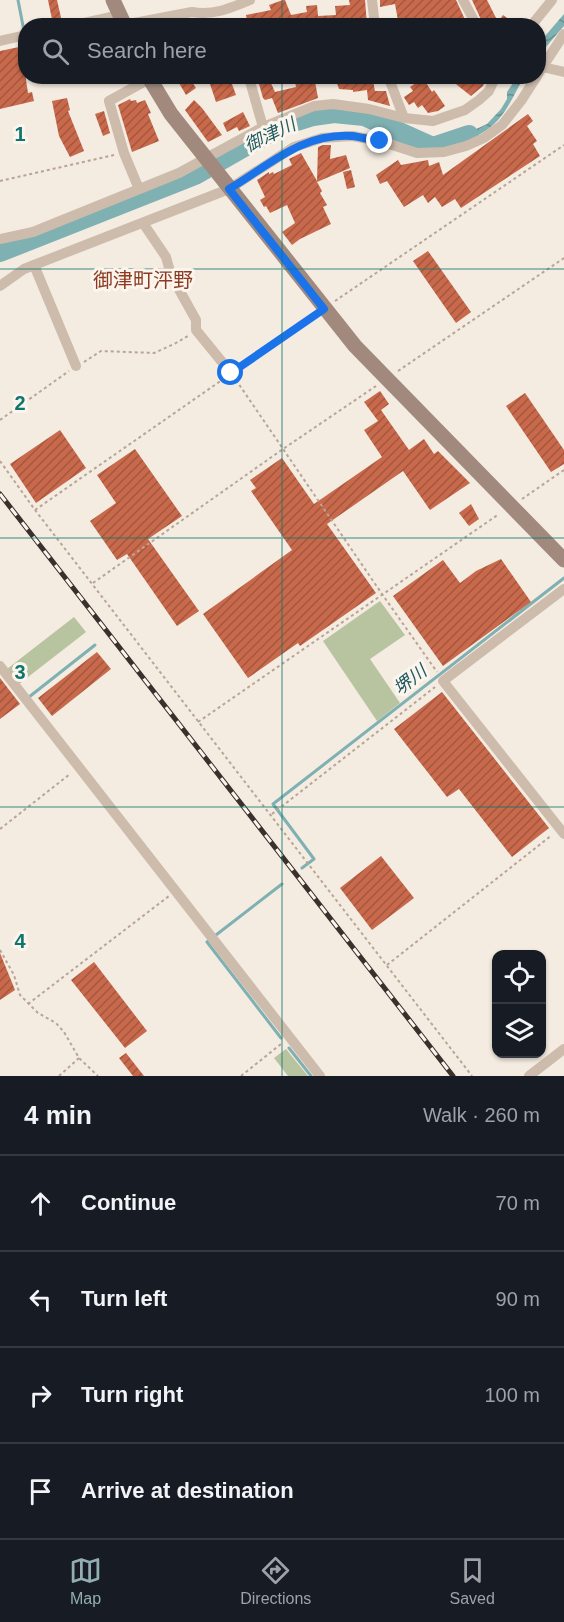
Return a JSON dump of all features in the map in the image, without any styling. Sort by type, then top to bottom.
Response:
[{"type":"street","points":[[113,0],[121,18]]},
{"type":"street","points":[[151,18],[192,12],[223,12],[250,0]]},
{"type":"street","points":[[372,0],[374,18]]},
{"type":"street","points":[[463,0],[473,18]]},
{"type":"street","points":[[537,18],[552,0]]},
{"type":"street","points":[[546,61],[564,34]]},
{"type":"street","points":[[0,41],[18,37]]},
{"type":"street","points":[[546,71],[564,72]]},
{"type":"street","points":[[138,84],[109,101],[124,153],[139,189]]},
{"type":"street","points":[[152,84],[171,114],[228,188],[355,346],[564,560]]},
{"type":"street","points":[[251,84],[263,127]]},
{"type":"street","points":[[391,84],[404,118]]},
{"type":"street","points":[[0,239],[33,232],[178,173],[207,160],[263,127],[304,110],[333,104],[369,109],[404,118],[433,121],[465,110],[489,91],[492,84]]},
{"type":"street","points":[[0,286],[24,269],[228,188],[294,147],[322,138],[352,136],[380,141],[417,153],[444,152],[466,146],[484,138],[502,125],[531,84]]},
{"type":"street","points":[[143,223],[166,256],[171,275],[196,320],[196,330],[231,373]]},
{"type":"street","points":[[34,265],[76,366]]},
{"type":"street","points":[[563,829],[441,677],[564,589]]},
{"type":"street","points":[[0,666],[320,1076]]},
{"type":"street","points":[[530,1076],[564,1049]]},
{"type":"path","points":[[35,510],[564,145]]},
{"type":"path","points":[[0,181],[124,153]]},
{"type":"path","points":[[92,584],[283,449],[564,258]]},
{"type":"path","points":[[0,420],[101,351],[154,353],[196,330]]},
{"type":"path","points":[[231,373],[441,677],[271,814]]},
{"type":"path","points":[[0,461],[35,510],[472,1076]]},
{"type":"path","points":[[198,722],[564,470]]},
{"type":"path","points":[[0,829],[80,767]]},
{"type":"path","points":[[387,965],[563,829]]},
{"type":"path","points":[[28,1004],[176,891]]},
{"type":"path","points":[[0,950],[14,975],[20,995],[38,1013],[56,1023],[79,1058],[98,1076]]},
{"type":"path","points":[[242,1076],[290,1037]]},
{"type":"path","points":[[59,1076],[79,1058]]},
{"type":"green space","points":[[380,601],[405,635],[370,659],[400,703],[377,721],[323,641]]},
{"type":"green space","points":[[74,617],[86,632],[19,684],[7,669]]},
{"type":"green space","points":[[286,1049],[308,1076],[288,1076],[274,1058]]},
{"type":"water","points":[[564,14],[564,26],[546,47],[546,35]]},
{"type":"water","points":[[512,84],[520,84],[507,108],[487,130],[458,143],[435,148],[487,124],[501,109],[507,99],[507,92]]},
{"type":"building","points":[[48,0],[57,0],[61,18],[52,18]]},
{"type":"building","points":[[285,0],[291,15],[307,12],[306,6],[317,5],[318,16],[336,15],[335,6],[350,5],[349,0],[365,0],[366,18],[247,18],[246,15],[271,10],[269,5]]},
{"type":"building","points":[[380,0],[456,0],[464,18],[398,18],[395,4],[380,7]]},
{"type":"building","points":[[472,0],[487,0],[496,18],[480,18]]},
{"type":"building","points":[[18,47],[18,84],[27,84],[28,93],[32,92],[34,101],[0,109],[0,51]]},
{"type":"building","points":[[180,84],[193,84],[196,88],[186,95]]},
{"type":"building","points":[[210,84],[232,84],[236,95],[216,102]]},
{"type":"building","points":[[259,84],[271,84],[275,92],[296,87],[295,84],[315,84],[318,98],[278,113],[272,98],[265,100],[263,98]]},
{"type":"building","points":[[337,84],[374,84],[375,91],[386,91],[390,106],[368,100],[367,90],[353,92],[353,90],[339,89]]},
{"type":"building","points":[[414,84],[427,84],[445,106],[438,111],[428,113],[422,105],[418,108],[414,102],[409,105],[404,97],[413,91],[410,87]]},
{"type":"building","points":[[456,84],[484,84],[471,96]]},
{"type":"building","points":[[67,98],[70,110],[68,111],[84,151],[70,157],[59,136],[52,101]]},
{"type":"building","points":[[130,99],[131,101],[136,100],[137,103],[145,100],[159,141],[132,152],[118,105]]},
{"type":"building","points":[[194,100],[222,135],[208,142],[185,110]]},
{"type":"building","points":[[104,111],[110,133],[103,136],[95,114]]},
{"type":"building","points":[[243,112],[250,126],[239,131],[237,127],[227,132],[223,123]]},
{"type":"building","points":[[528,114],[533,121],[527,126],[537,141],[533,144],[540,156],[461,208],[455,199],[442,207],[435,197],[428,203],[423,195],[404,207],[387,181],[380,184],[376,175],[398,160],[401,165],[428,160],[429,166],[439,162],[443,175]]},
{"type":"building","points":[[331,145],[330,159],[346,155],[350,168],[317,182],[327,205],[323,207],[331,224],[292,245],[282,232],[295,223],[287,205],[270,213],[260,200],[265,197],[257,180],[269,172],[269,174],[273,172],[274,174],[292,165],[289,159],[301,153],[317,181],[318,147]]},
{"type":"building","points":[[351,170],[355,187],[347,189],[343,172]]},
{"type":"building","points":[[428,251],[471,312],[456,323],[413,261]]},
{"type":"building","points":[[380,391],[389,404],[381,410],[409,450],[424,439],[434,454],[438,451],[470,483],[430,510],[403,471],[327,524],[376,593],[300,646],[298,643],[248,678],[203,614],[292,550],[251,491],[256,488],[250,480],[282,458],[314,504],[382,457],[364,430],[378,421],[364,402]]},
{"type":"building","points":[[525,393],[564,450],[564,464],[551,472],[506,406]]},
{"type":"building","points":[[60,430],[86,468],[36,503],[10,464]]},
{"type":"building","points":[[135,449],[182,516],[148,539],[199,611],[177,626],[127,554],[117,560],[90,521],[116,503],[97,475]]},
{"type":"building","points":[[471,504],[479,519],[469,526],[459,513]]},
{"type":"building","points":[[501,559],[531,602],[443,666],[393,596],[443,560],[460,583],[476,571]]},
{"type":"building","points":[[97,652],[111,669],[52,716],[38,698]]},
{"type":"building","points":[[0,678],[20,704],[0,719]]},
{"type":"building","points":[[442,692],[549,828],[512,857],[459,789],[447,797],[394,729]]},
{"type":"building","points":[[381,856],[414,898],[372,930],[340,888]]},
{"type":"building","points":[[0,953],[15,990],[0,1000]]},
{"type":"building","points":[[94,962],[147,1031],[125,1048],[71,980]]},
{"type":"building","points":[[126,1053],[144,1076],[133,1076],[119,1058]]},
{"type":"waterway","points":[[18,0],[21,18]]},
{"type":"waterway","name":"御津川","points":[[0,252],[195,175],[281,126],[313,116],[334,113],[364,116],[433,147],[469,135]]},
{"type":"waterway","name":"堺川","points":[[302,868],[314,859],[273,804],[564,578]]},
{"type":"waterway","points":[[29,697],[95,645]]},
{"type":"waterway","points":[[216,935],[282,884]]},
{"type":"waterway","points":[[210,940],[207,942],[281,1038]]},
{"type":"waterway","points":[[289,1048],[311,1076]]},
{"type":"railway","points":[[0,494],[453,1076]]},
{"type":"district","name":"御津町泙野","points":[[143,280]]},
{"type":"route","points":[[231,373],[324,309],[229,189],[294,147],[322,138],[352,136],[380,141]]}]
